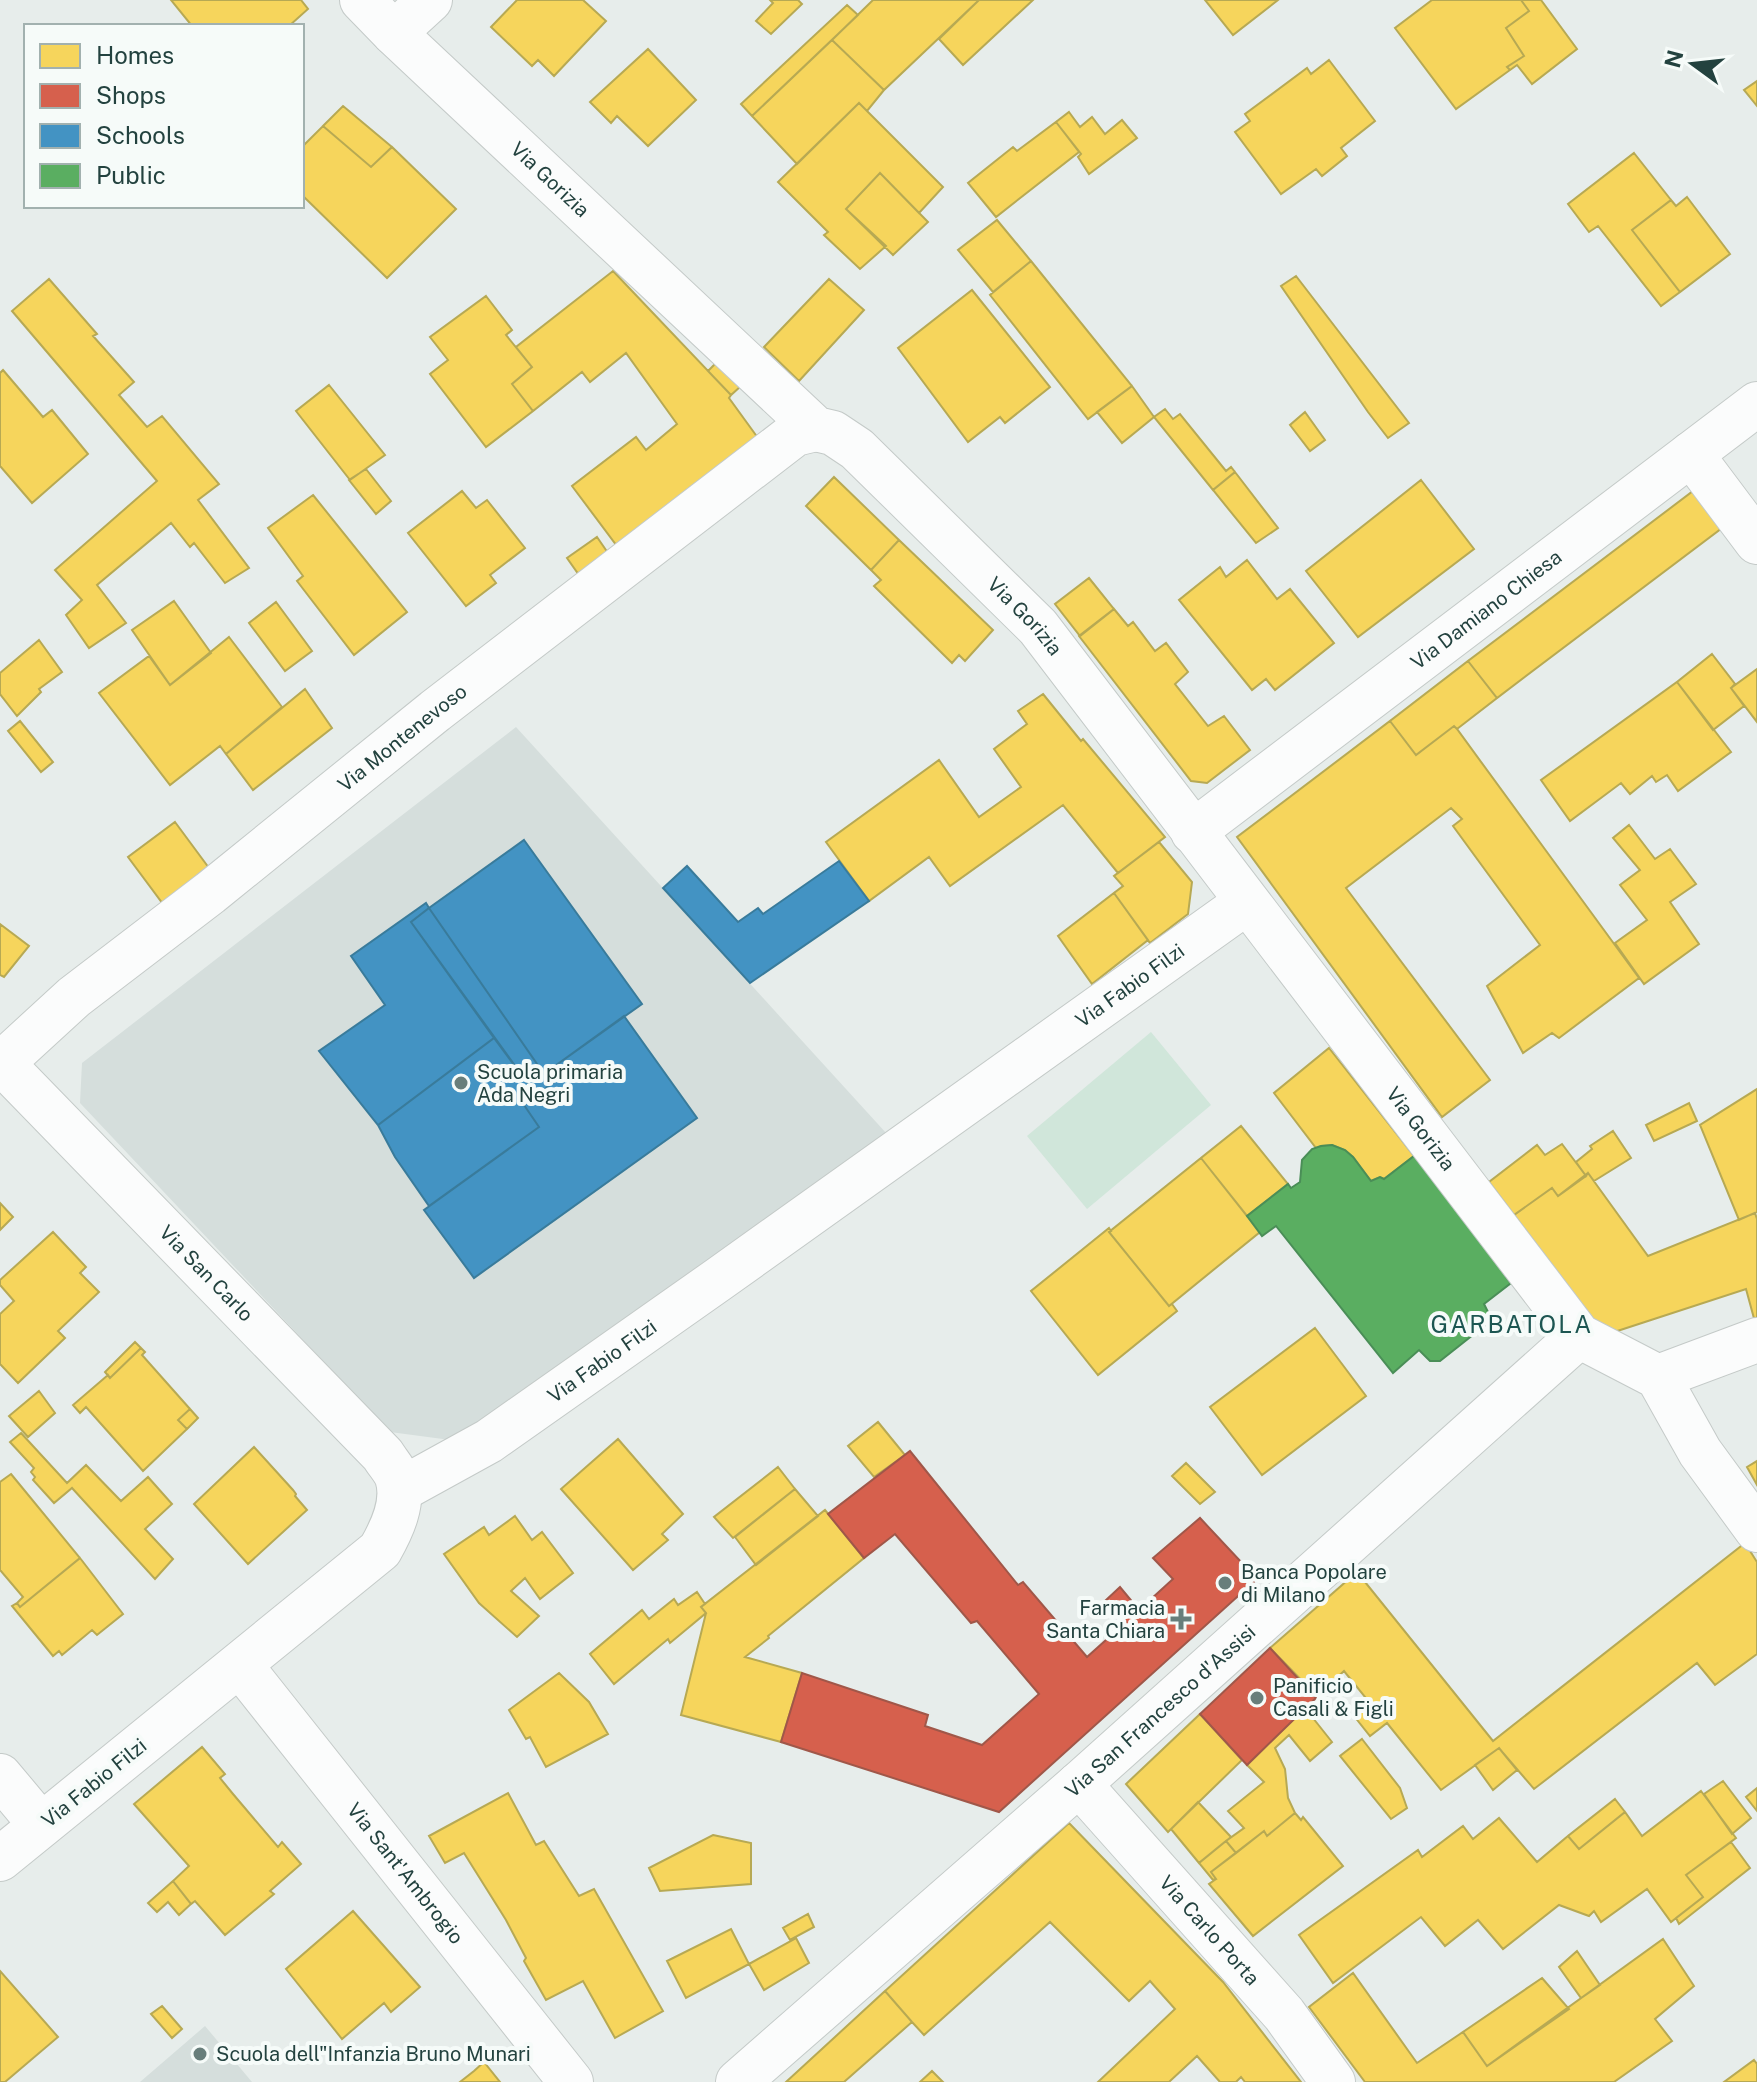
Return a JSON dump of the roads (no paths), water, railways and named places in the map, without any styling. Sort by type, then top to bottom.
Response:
[{"type":"street","name":"Via Gorizia","points":[[362,0],[816,429],[833,433],[857,449],[1038,627],[1579,1336]]},
{"type":"street","points":[[394,33],[430,0]]},
{"type":"street","name":"Via Damiano Chiesa","points":[[1193,832],[1757,404]]},
{"type":"street","name":"Via Montenevoso","points":[[1,1062],[74,997],[210,893],[435,711],[795,434],[816,429]]},
{"type":"street","points":[[1691,454],[1757,542]]},
{"type":"street","name":"Via Fabio Filzi","points":[[0,1859],[380,1550],[394,1524],[400,1490],[502,1432],[1247,902]]},
{"type":"street","name":"Via San Carlo","points":[[1,1062],[383,1455],[396,1474],[400,1490]]},
{"type":"street","points":[[1579,1336],[1658,1377],[1700,1452],[1757,1530]]},
{"type":"street","name":"Via San Francesco d'Assisi","points":[[738,2082],[1079,1784],[1579,1336]]},
{"type":"street","points":[[1658,1377],[1757,1340]]},
{"type":"street","name":"Via Sant'Ambrogio","points":[[240,1665],[571,2082]]},
{"type":"street","points":[[0,1776],[41,1825]]},
{"type":"street","name":"Via Carlo Porta","points":[[1079,1784],[1284,2014],[1333,2082]]},
{"type":"place","name":"Scuola primaria Ada Negri","points":[[461,1083]]},
{"type":"place","name":"Banca Popolare di Milano","points":[[1225,1583]]},
{"type":"place","name":"Farmacia Santa Chiara","points":[[1181,1619]]},
{"type":"place","name":"Panificio Casali & Figli","points":[[1257,1698]]},
{"type":"place","name":"Scuola dell\"Infanzia Bruno Munari","points":[[200,2054]]},
{"type":"district","name":"GARBATOLA","points":[[1512,1325]]}]
